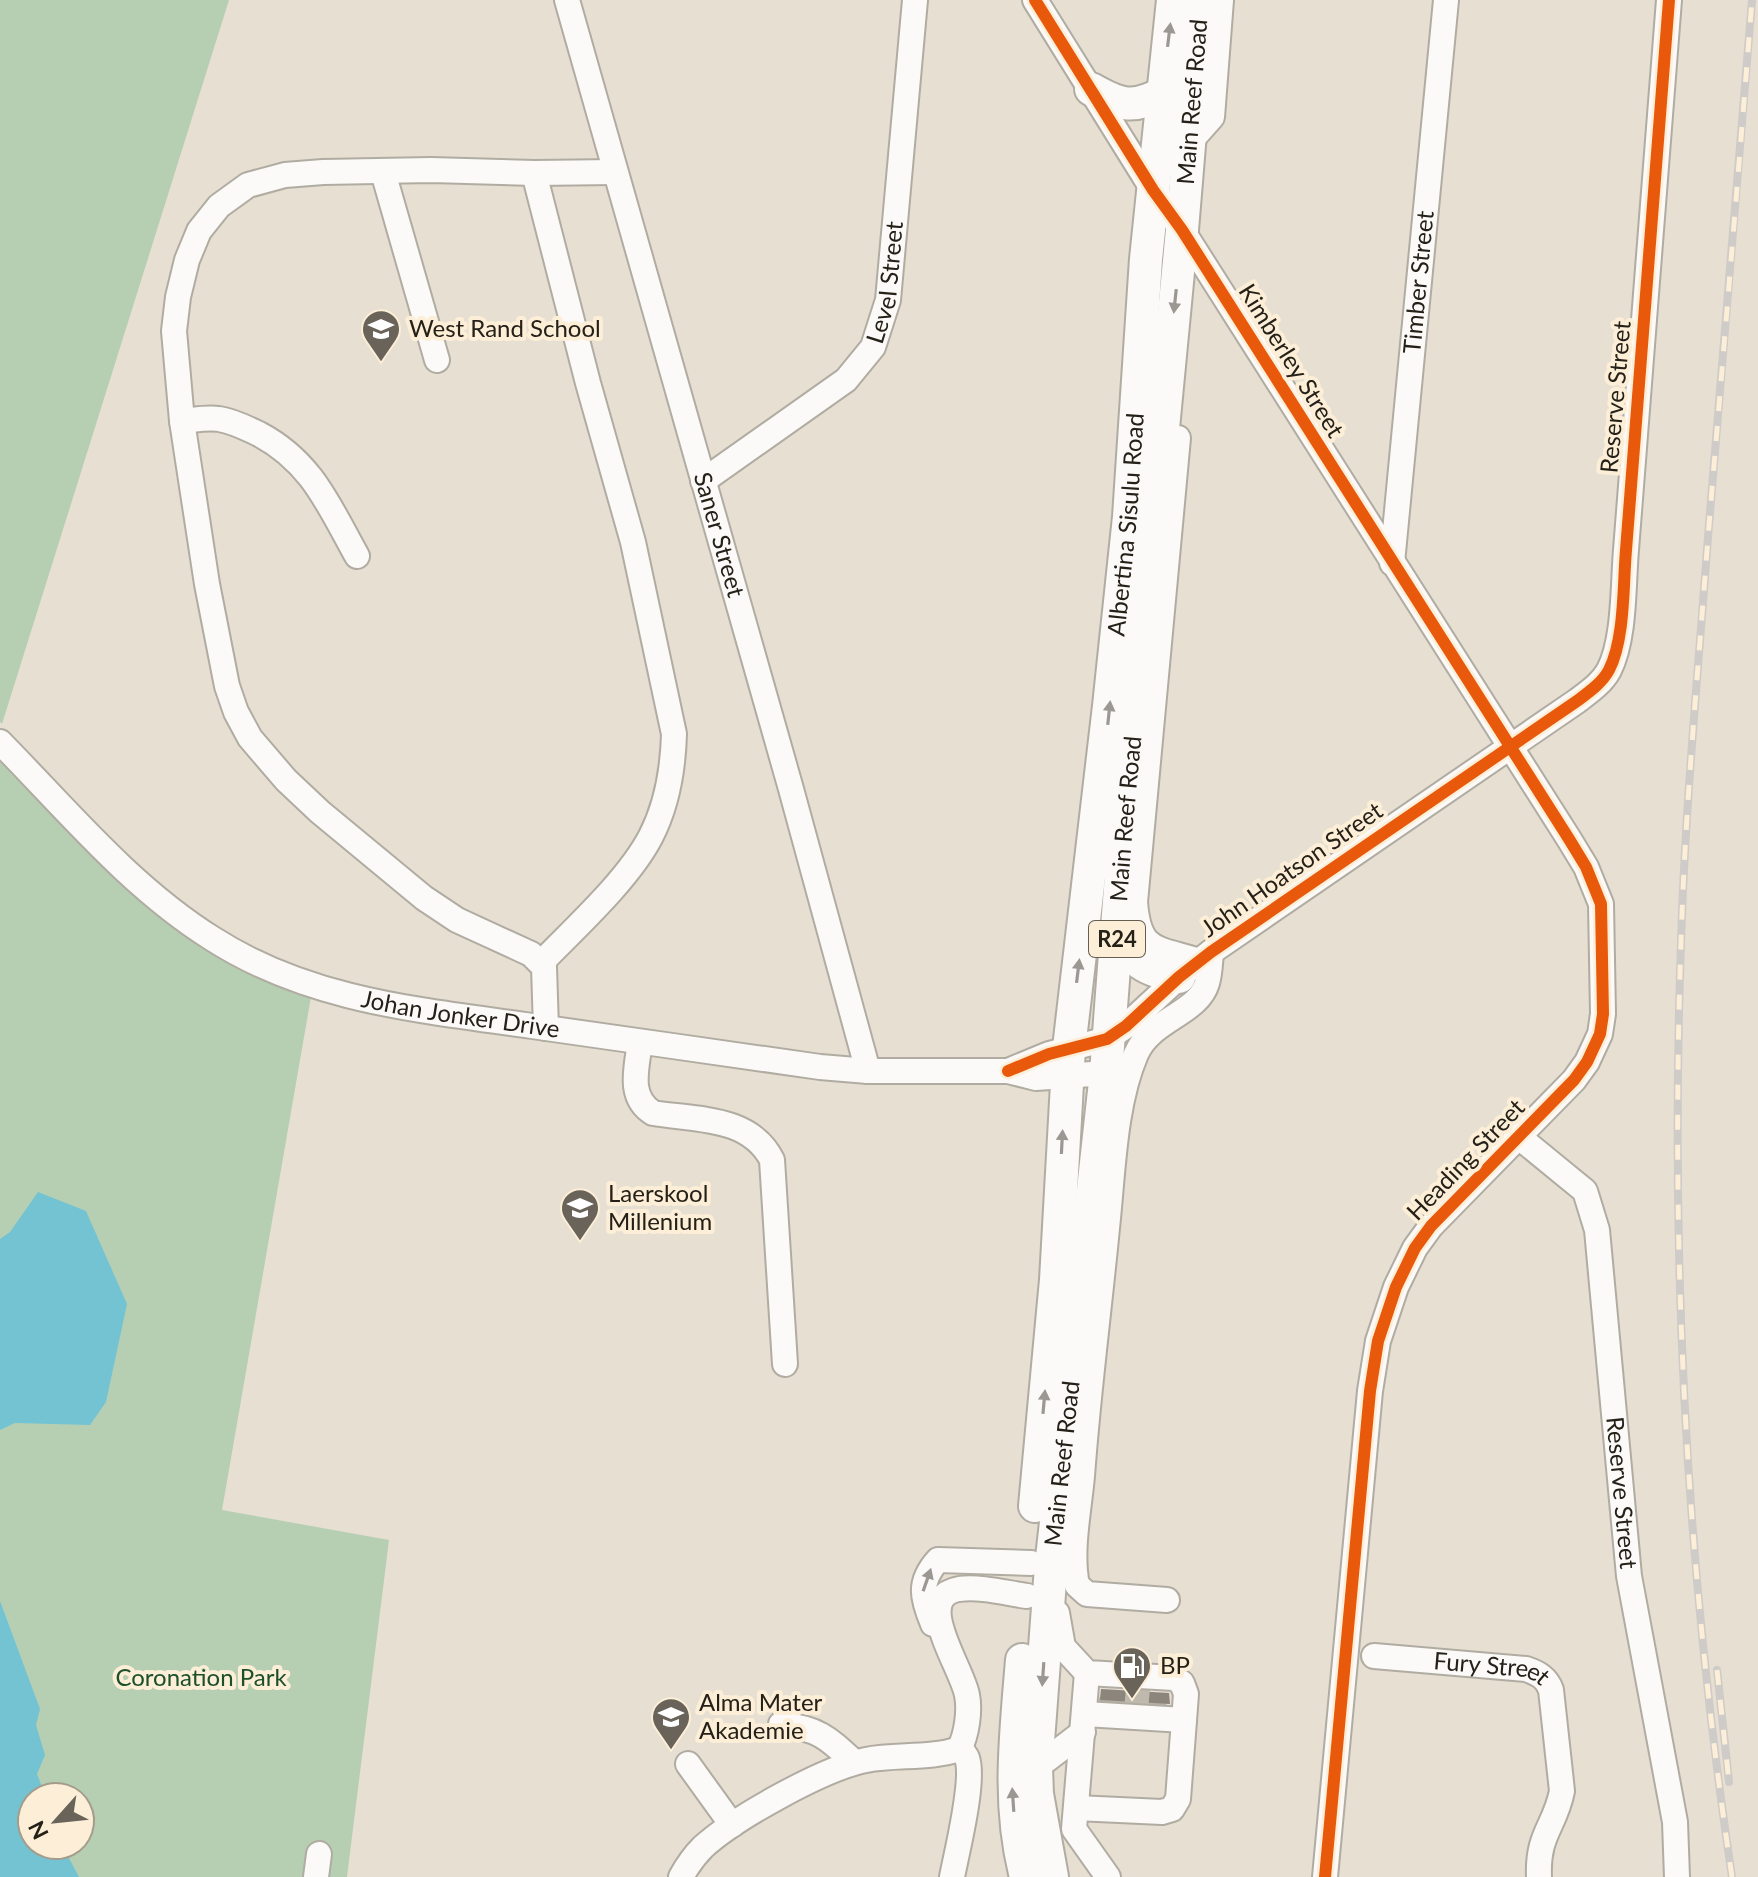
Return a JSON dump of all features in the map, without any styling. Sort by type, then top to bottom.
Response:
[{"type":"main road","name":"Albertina Sisulu Road","points":[[1068,1062],[1129,517],[1146,259],[1173,0]]},
{"type":"main road","name":"Main Reef Road","points":[[1026,1877],[1016,1832],[1013,1771],[1027,1596],[1041,1565],[1106,1073],[1124,835],[1201,0]]},
{"type":"main road","points":[[1091,89],[1111,100],[1131,104],[1148,102],[1163,93]]},
{"type":"main road","points":[[1118,931],[1137,962],[1151,969],[1196,963]]},
{"type":"main road","name":"Main Reef Road","points":[[1052,1877],[1037,1794],[1036,1768],[1041,1565],[1068,1062]]},
{"type":"street","name":"Saner Street","points":[[567,0],[868,1071]]},
{"type":"street","name":"Level Street","points":[[703,481],[835,390],[856,370],[877,338],[888,300],[915,0]]},
{"type":"street","name":"Kimberley Street","points":[[1035,0],[1510,747]]},
{"type":"street","points":[[1188,144],[1212,117],[1221,0]]},
{"type":"street","name":"Timber Street","points":[[1392,563],[1446,0]]},
{"type":"street","name":"Reserve Street","points":[[1510,747],[1596,687],[1609,670],[1614,655],[1626,550],[1669,0]]},
{"type":"street","points":[[542,962],[457,920],[424,898],[320,812],[286,780],[250,738],[236,712],[224,671],[207,584],[182,421],[174,331],[187,260],[199,231],[229,196],[258,182],[285,175],[431,170],[615,172]]},
{"type":"street","points":[[383,172],[437,360]]},
{"type":"street","points":[[534,173],[633,542],[674,734],[666,796],[651,837],[622,875],[542,962],[546,1028]]},
{"type":"street","points":[[1167,1600],[1087,1594],[1077,1585],[1075,1563],[1112,1178],[1127,1083],[1136,1053],[1144,1040],[1162,1023],[1196,1001],[1207,984],[1196,963],[1152,946],[1144,939],[1139,930],[1135,902],[1181,404],[1179,387],[1168,372]]},
{"type":"street","points":[[182,421],[215,418],[233,422],[286,450],[318,486],[357,556]]},
{"type":"street","name":"Johan Jonker Drive","points":[[0,742],[131,877],[177,915],[244,957],[318,989],[389,1004],[546,1028],[868,1071],[1008,1071],[1068,1062],[1107,1039]]},
{"type":"street","name":"John Hoatson Street","points":[[1107,1039],[1126,1026],[1196,963],[1510,747]]},
{"type":"street","name":"Heading Street","points":[[1325,1877],[1370,1391],[1378,1341],[1396,1287],[1423,1236],[1574,1080],[1595,1046],[1603,1014],[1601,904],[1586,867],[1510,747]]},
{"type":"street","points":[[640,1042],[635,1084],[643,1107],[653,1113],[728,1124],[751,1133],[764,1145],[772,1160],[785,1364]]},
{"type":"street","name":"Johan Jonker Drive","points":[[1068,1062],[1106,1073]]},
{"type":"street","name":"Reserve Street","points":[[1519,1137],[1585,1191],[1597,1230],[1629,1576],[1675,1822],[1677,1877]]},
{"type":"street","points":[[950,1650],[935,1627],[923,1597],[924,1579],[938,1560],[1041,1565],[1061,1643],[1069,1655],[1087,1673],[1184,1720]]},
{"type":"street","points":[[960,1747],[967,1698],[961,1673],[937,1612],[938,1602],[944,1595],[966,1589],[1027,1596]]},
{"type":"street","name":"Fury Street","points":[[1374,1656],[1526,1669],[1541,1675],[1548,1682],[1562,1791],[1541,1842],[1539,1877]]},
{"type":"street","points":[[1087,1673],[1075,1832],[1108,1877]]},
{"type":"street","points":[[1036,1768],[1084,1723],[1174,1678],[1182,1683],[1186,1694],[1178,1799],[1172,1809],[1162,1812],[1076,1808]]},
{"type":"street","points":[[781,1724],[798,1726],[827,1737],[854,1762]]},
{"type":"street","points":[[681,1877],[701,1849],[732,1825],[816,1778],[854,1762],[943,1753],[960,1747]]},
{"type":"street","points":[[952,1877],[968,1767],[967,1757],[960,1747]]},
{"type":"street","points":[[688,1764],[732,1825]]},
{"type":"green space","points":[[0,0],[229,0],[2,724],[0,722]]},
{"type":"green space","name":"Coronation Park","points":[[0,757],[95,855],[312,991],[222,1510],[389,1540],[347,1877],[0,1877]]},
{"type":"water","points":[[38,1192],[86,1211],[127,1304],[106,1402],[90,1425],[15,1423],[0,1430],[0,1239],[10,1232]]},
{"type":"water","points":[[0,1601],[40,1709],[36,1725],[45,1755],[37,1774],[40,1781],[16,1781],[16,1861],[70,1861],[79,1877],[0,1877]]},
{"type":"building","points":[[1101,1689],[1169,1693],[1170,1704],[1100,1700]]},
{"type":"tunnel","points":[[1136,1710],[1138,1688]]},
{"type":"railway","points":[[1732,1877],[1703,1645],[1685,1412],[1680,1294],[1678,1060],[1689,791],[1752,0]]},
{"type":"railway","points":[[1717,1670],[1729,1782]]},
{"type":"cycle path","points":[[1035,0],[1153,190],[1182,230],[1569,839],[1586,867],[1601,904],[1603,1014],[1600,1034],[1587,1062],[1574,1080],[1431,1226],[1415,1248],[1396,1287],[1378,1341],[1370,1391],[1325,1877]]},
{"type":"cycle path","points":[[1008,1071],[1049,1054],[1107,1039],[1211,952],[1577,701],[1606,675],[1618,643],[1622,611],[1669,0]]},
{"type":"place","name":"West Rand School","points":[[381,363]]},
{"type":"place","name":"Laerskool Millenium","points":[[580,1242]]},
{"type":"place","name":"BP","points":[[1132,1700]]},
{"type":"place","name":"Alma Mater Akademie","points":[[671,1751]]}]
